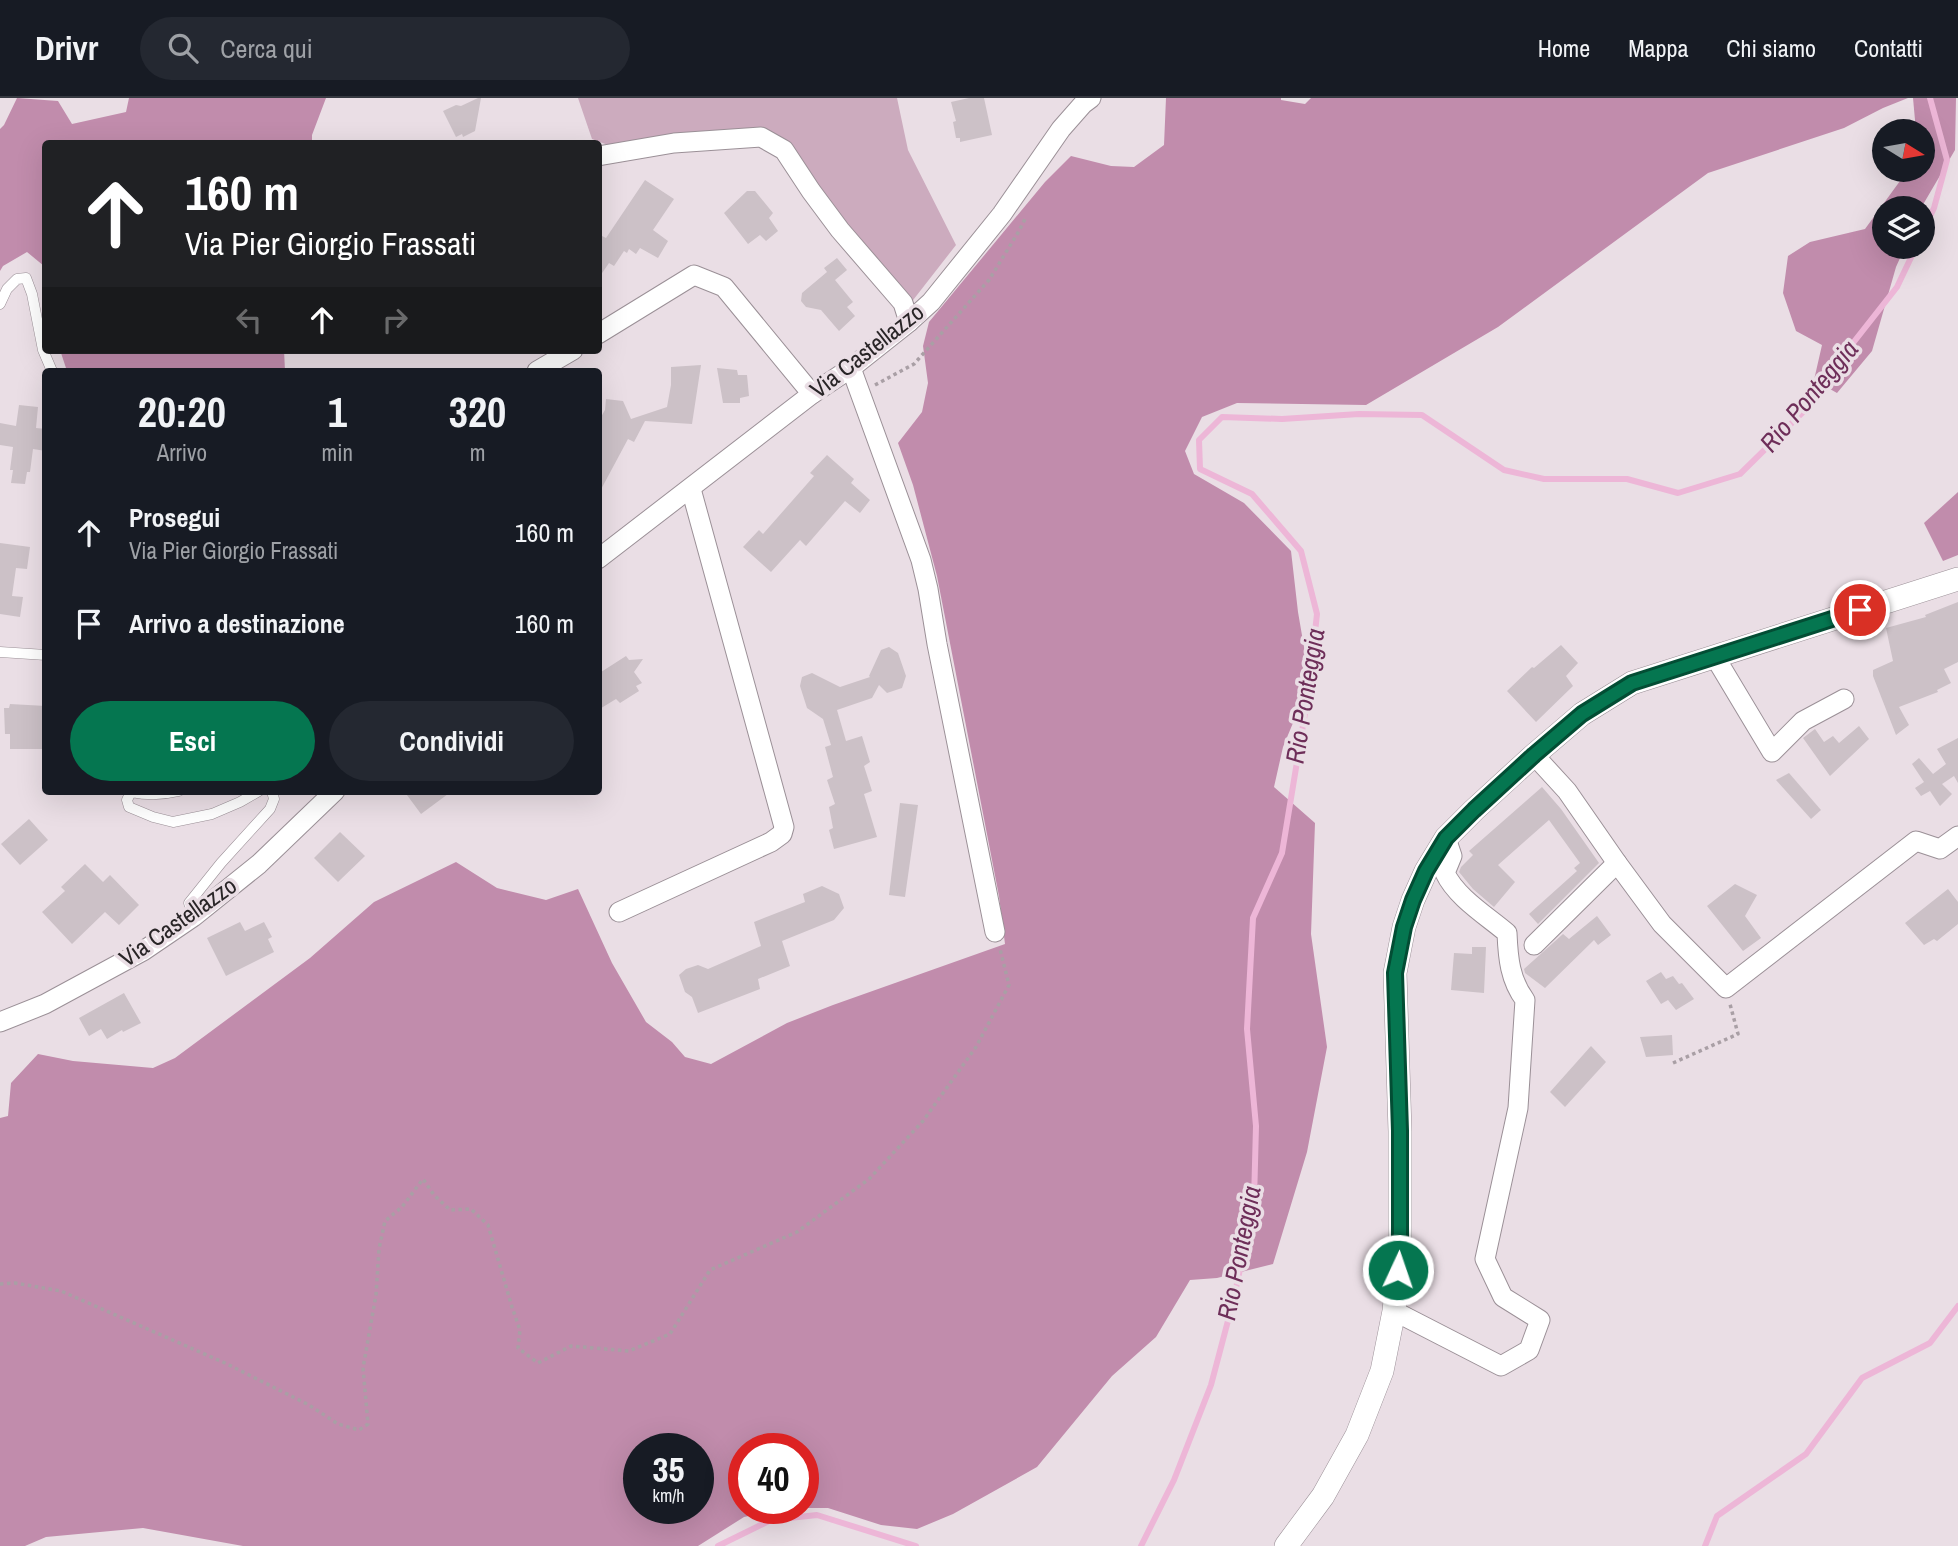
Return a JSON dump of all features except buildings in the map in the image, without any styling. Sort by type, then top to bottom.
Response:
[{"type":"street","name":"Via Castellazzo","points":[[602,556],[812,394],[851,368],[931,302],[1002,214],[1061,129],[1091,98]]},
{"type":"street","points":[[602,155],[674,143],[761,137],[784,150],[840,230],[904,303],[909,322]]},
{"type":"street","points":[[602,332],[694,275],[724,287],[812,394]]},
{"type":"street","points":[[542,368],[566,354]]},
{"type":"street","points":[[851,368],[916,548],[928,589],[995,932]]},
{"type":"street","points":[[619,912],[771,842],[782,834],[784,827],[691,489]]},
{"type":"street","points":[[1286,1546],[1323,1496],[1357,1435],[1382,1371],[1394,1311],[1400,1250],[1400,1131],[1395,973],[1404,927],[1413,900],[1426,871],[1452,831],[1582,714],[1632,683],[1958,579]]},
{"type":"street","points":[[1715,657],[1772,751],[1803,721],[1844,699]]},
{"type":"street","points":[[1534,755],[1567,791],[1662,924],[1726,988],[1916,841],[1940,849],[1958,836]]},
{"type":"street","name":"Via Castellazzo","points":[[0,1022],[45,1003],[143,951],[193,917],[259,864],[331,795]]},
{"type":"street","points":[[1394,1311],[1501,1366],[1529,1350],[1540,1320],[1503,1297],[1485,1259],[1518,1108],[1525,1000],[1511,973],[1507,933],[1457,892],[1445,873],[1452,856],[1452,831]]},
{"type":"street","points":[[1534,945],[1617,863]]},
{"type":"lane","points":[[0,304],[17,279],[26,278],[33,294],[42,344]]},
{"type":"lane","points":[[0,652],[42,655]]},
{"type":"lane","points":[[130,795],[127,800],[129,807],[173,822],[212,814],[252,795]]},
{"type":"lane","points":[[193,917],[188,903],[270,809],[273,795]]},
{"type":"path","points":[[0,1284],[15,1283],[61,1291],[143,1329],[186,1345],[309,1405],[338,1424],[359,1430],[368,1424],[363,1368],[385,1221],[402,1207],[423,1179],[434,1195],[450,1210],[471,1209],[488,1225],[520,1331],[518,1348],[537,1363],[571,1346],[629,1351],[670,1334],[710,1270],[797,1232],[869,1179],[923,1121],[976,1047],[1009,985],[995,932]]},
{"type":"path","points":[[1673,1063],[1738,1034],[1726,988]]},
{"type":"shaded area","points":[[17,98],[58,101],[72,124],[126,112],[129,98],[326,98],[312,140],[42,140],[42,264],[27,252],[3,266],[0,271],[0,129]]},
{"type":"shaded area","points":[[578,98],[897,98],[908,150],[956,245],[910,304],[779,137],[608,145],[602,143],[602,140],[592,139]]},
{"type":"shaded area","points":[[1166,98],[1281,98],[1305,104],[1311,98],[1908,98],[1844,128],[1708,173],[1498,327],[1366,405],[1237,403],[1202,417],[1185,451],[1194,474],[1244,503],[1291,551],[1310,682],[1283,747],[1274,787],[1315,823],[1311,934],[1327,1047],[1307,1152],[1273,1264],[1217,1278],[1190,1280],[1156,1337],[1112,1376],[1037,1467],[953,1514],[917,1529],[881,1525],[828,1508],[819,1508],[819,1433],[728,1433],[728,1524],[733,1524],[698,1546],[243,1546],[143,1528],[46,1537],[25,1546],[0,1546],[0,1118],[8,1116],[11,1083],[38,1054],[73,1061],[153,1068],[175,1058],[310,958],[374,902],[456,862],[497,888],[546,900],[578,889],[612,963],[646,1022],[672,1042],[685,1057],[711,1064],[787,1023],[1005,944],[999,896],[937,576],[913,485],[898,443],[922,412],[928,383],[923,346],[929,322],[1045,182],[1071,156],[1111,166],[1134,167],[1164,145]]},
{"type":"shaded area","points":[[1913,98],[1956,98],[1955,150],[1928,196],[1889,196],[1899,182],[1936,182],[1936,119],[1915,119]]},
{"type":"shaded area","points":[[1872,219],[1872,259],[1900,259],[1872,351],[1837,393],[1814,380],[1822,345],[1796,331],[1783,293],[1788,256],[1810,242],[1865,229]]},
{"type":"shaded area","points":[[61,354],[284,354],[285,368],[66,368]]},
{"type":"shaded area","points":[[1958,492],[1958,555],[1943,561],[1924,523]]},
{"type":"waterway","name":"Rio Ponteggia","points":[[1930,98],[1947,160],[1935,204]]},
{"type":"waterway","name":"Rio Ponteggia","points":[[1141,1546],[1174,1480],[1211,1385],[1234,1298],[1254,1201],[1256,1126],[1247,1029],[1253,918],[1282,853],[1308,695],[1317,614],[1301,551],[1252,494],[1200,469],[1199,440],[1222,417],[1282,419],[1359,414],[1422,415],[1504,470],[1544,479],[1627,479],[1678,493],[1740,474],[1804,411],[1897,287],[1910,259]]},
{"type":"waterway","points":[[1705,1546],[1717,1516],[1806,1454],[1862,1378],[1930,1343],[1958,1306]]},
{"type":"waterway","points":[[718,1546],[771,1520],[817,1515],[916,1546]]},
{"type":"route","points":[[1398,1270],[1400,1131],[1395,973],[1404,927],[1413,900],[1426,871],[1446,838],[1582,714],[1632,683],[1860,610]]}]
